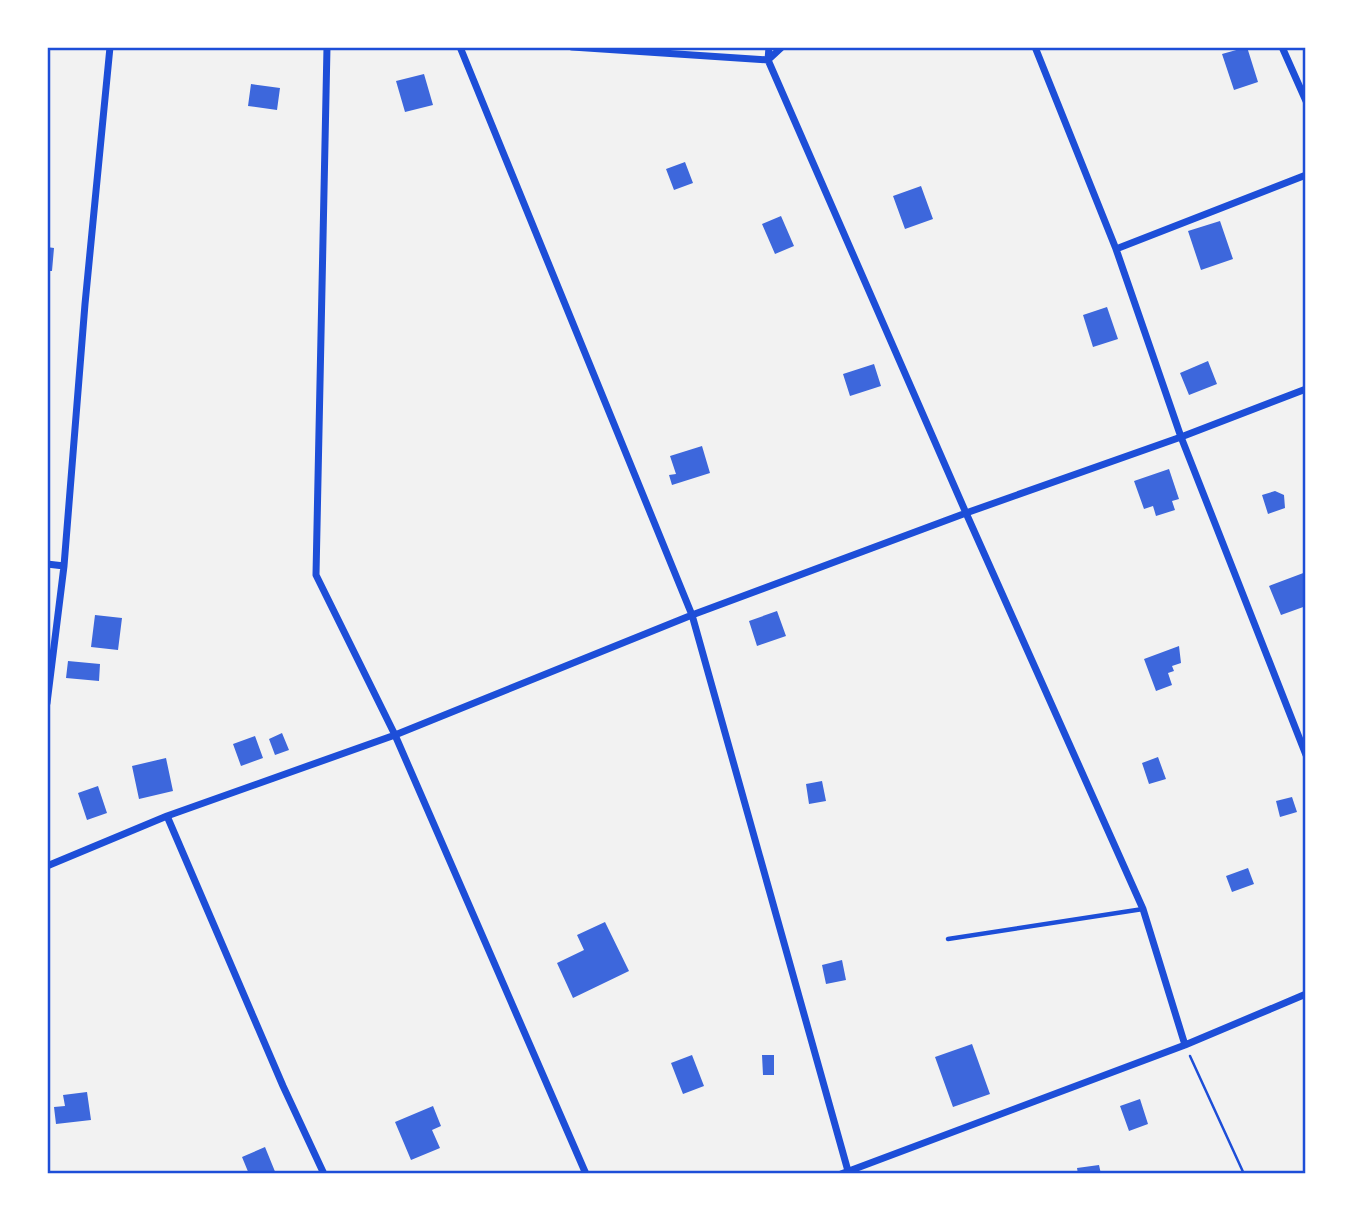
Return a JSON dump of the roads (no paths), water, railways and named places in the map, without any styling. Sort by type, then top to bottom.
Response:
[{"type":"street","points":[[47,703],[64,566],[85,304],[110,47]]},
{"type":"street","points":[[327,47],[316,575],[395,735],[586,1174]]},
{"type":"street","points":[[460,47],[692,615],[845,1173],[1185,1045],[1306,993]]},
{"type":"street","points":[[572,47],[768,60],[782,47]]},
{"type":"street","points":[[769,47],[768,60],[1143,909],[1185,1045]]},
{"type":"street","points":[[1035,47],[1115,248],[1181,438],[1306,755]]},
{"type":"street","points":[[1282,47],[1306,101]]},
{"type":"street","points":[[1115,248],[1306,176]]},
{"type":"street","points":[[47,866],[167,816],[395,735],[692,615],[966,513],[1181,438],[1306,389]]},
{"type":"street","points":[[47,564],[64,566]]},
{"type":"street","points":[[167,816],[283,1086],[324,1174]]},
{"type":"lane","points":[[948,939],[1143,909]]}]
